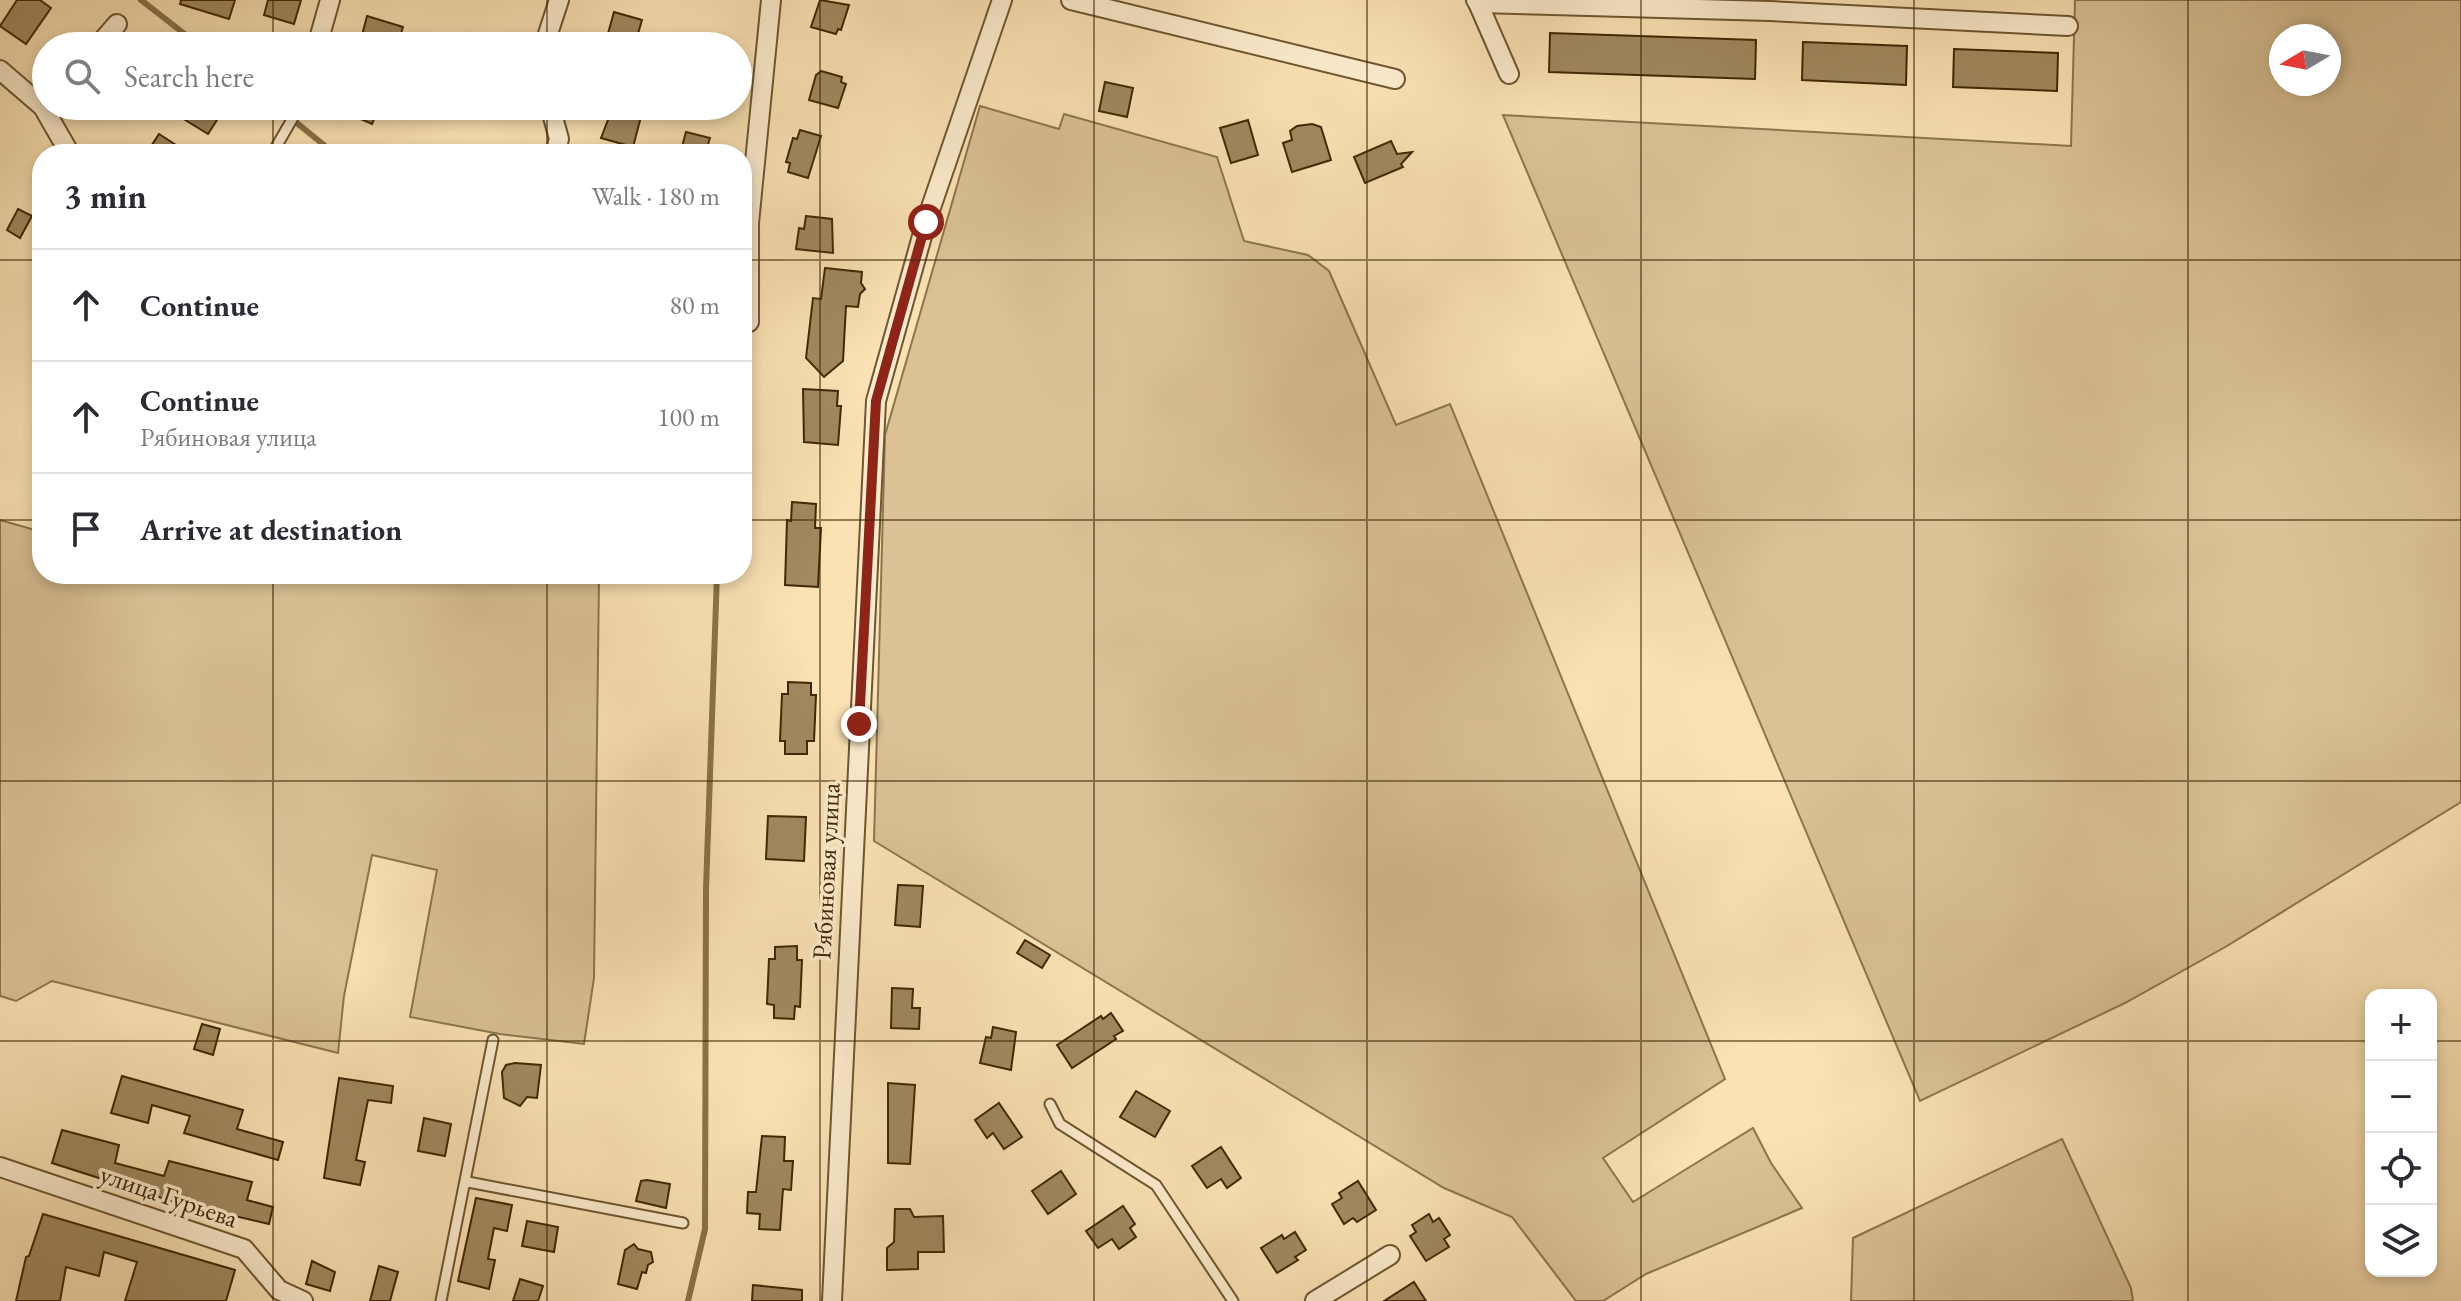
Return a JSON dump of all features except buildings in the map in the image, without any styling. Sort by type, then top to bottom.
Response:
[{"type":"street","points":[[321,32],[330,0]]},
{"type":"street","points":[[549,32],[559,0]]},
{"type":"street","points":[[752,193],[771,0]]},
{"type":"street","name":"Рябиновая улица","points":[[832,1301],[876,401],[926,222],[1002,0]]},
{"type":"street","points":[[1071,0],[1122,5],[1395,79]]},
{"type":"street","points":[[1509,74],[1477,2],[1770,11],[2068,26]]},
{"type":"street","points":[[110,32],[117,24]]},
{"type":"street","points":[[0,70],[32,96]]},
{"type":"street","points":[[52,120],[65,144]]},
{"type":"street","points":[[554,120],[558,144]]},
{"type":"street","name":"улица Гурьева","points":[[0,1167],[244,1249],[279,1290],[303,1301]]},
{"type":"street","points":[[1315,1301],[1390,1255]]},
{"type":"lane","points":[[278,144],[291,120]]},
{"type":"lane","points":[[441,1301],[468,1182],[493,1040]]},
{"type":"lane","points":[[1050,1104],[1060,1124],[1156,1185],[1233,1301]]},
{"type":"lane","points":[[468,1182],[683,1223]]},
{"type":"shaded area","points":[[2075,0],[2461,0],[2461,802],[2227,946],[2125,1003],[1920,1101],[1503,115],[2071,146]]},
{"type":"shaded area","points":[[980,106],[1059,129],[1064,114],[1217,157],[1244,241],[1308,255],[1329,271],[1396,425],[1450,404],[1725,1079],[1603,1158],[1633,1202],[1753,1128],[1771,1163],[1802,1208],[1646,1274],[1603,1301],[1576,1301],[1512,1217],[1444,1188],[874,841],[885,435]]},
{"type":"shaded area","points":[[0,520],[32,529],[32,584],[599,584],[594,978],[584,1044],[500,1034],[410,1017],[437,870],[372,855],[344,996],[338,1053],[52,981],[16,1001],[0,996]]},
{"type":"shaded area","points":[[2062,1139],[2131,1288],[2133,1301],[1851,1301],[1853,1238]]},
{"type":"waterway","points":[[141,0],[182,32]]},
{"type":"waterway","points":[[293,120],[323,144]]},
{"type":"waterway","points":[[688,1301],[705,1229],[706,889],[717,584]]},
{"type":"route","points":[[859,724],[876,401],[926,222]]}]
